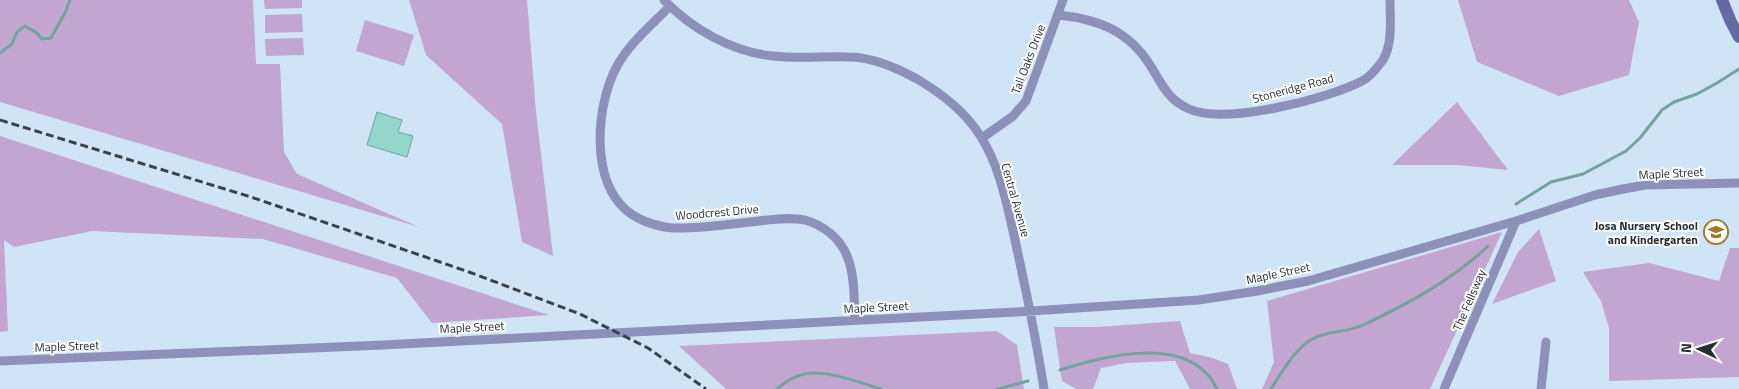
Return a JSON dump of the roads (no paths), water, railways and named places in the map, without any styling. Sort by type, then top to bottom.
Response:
[{"type":"main road","points":[[1722,0],[1735,21],[1739,36]]},
{"type":"street","name":"Tall Oaks Drive","points":[[982,138],[1013,116],[1026,101],[1064,0]]},
{"type":"street","name":"Stoneridge Road","points":[[1058,15],[1095,21],[1123,36],[1146,58],[1161,86],[1169,96],[1190,110],[1209,114],[1256,112],[1330,93],[1362,81],[1371,74],[1384,59],[1389,40],[1390,0]]},
{"type":"street","name":"Central Avenue","points":[[667,3],[699,29],[742,50],[757,54],[789,57],[852,57],[889,66],[906,73],[939,93],[955,106],[982,138],[1003,188],[1031,311],[1044,389]]},
{"type":"street","name":"Woodcrest Drive","points":[[667,3],[626,52],[615,70],[607,90],[601,117],[601,145],[605,170],[613,192],[626,210],[637,217],[659,226],[672,228],[786,218],[815,223],[841,244],[847,256],[851,268],[855,320]]},
{"type":"street","name":"Maple Street","points":[[0,361],[383,345],[1031,311],[1199,300],[1308,281],[1516,221],[1595,195],[1646,185],[1739,182]]},
{"type":"street","name":"The Fellsway","points":[[1444,389],[1516,221]]},
{"type":"street","points":[[1541,389],[1546,342]]},
{"type":"waterway","points":[[0,53],[12,44],[17,32],[25,26],[37,33],[42,39],[51,38],[70,0]]},
{"type":"waterway","points":[[1516,204],[1551,182],[1583,174],[1626,151],[1640,138],[1662,110],[1674,102],[1697,94],[1739,69]]},
{"type":"waterway","points":[[1271,389],[1294,355],[1312,339],[1324,334],[1357,328],[1396,309],[1460,270],[1488,246]]},
{"type":"waterway","points":[[1060,370],[1115,356],[1156,353],[1175,356],[1192,362],[1208,375],[1217,389]]},
{"type":"waterway","points":[[777,389],[788,380],[810,373],[841,377],[881,389]]},
{"type":"waterway","points":[[998,389],[1028,381]]},
{"type":"railway","points":[[0,120],[251,197],[469,272],[580,314],[648,348],[706,389]]},
{"type":"place","name":"Josa Nursery School and Kindergarten","points":[[1716,232]]}]
